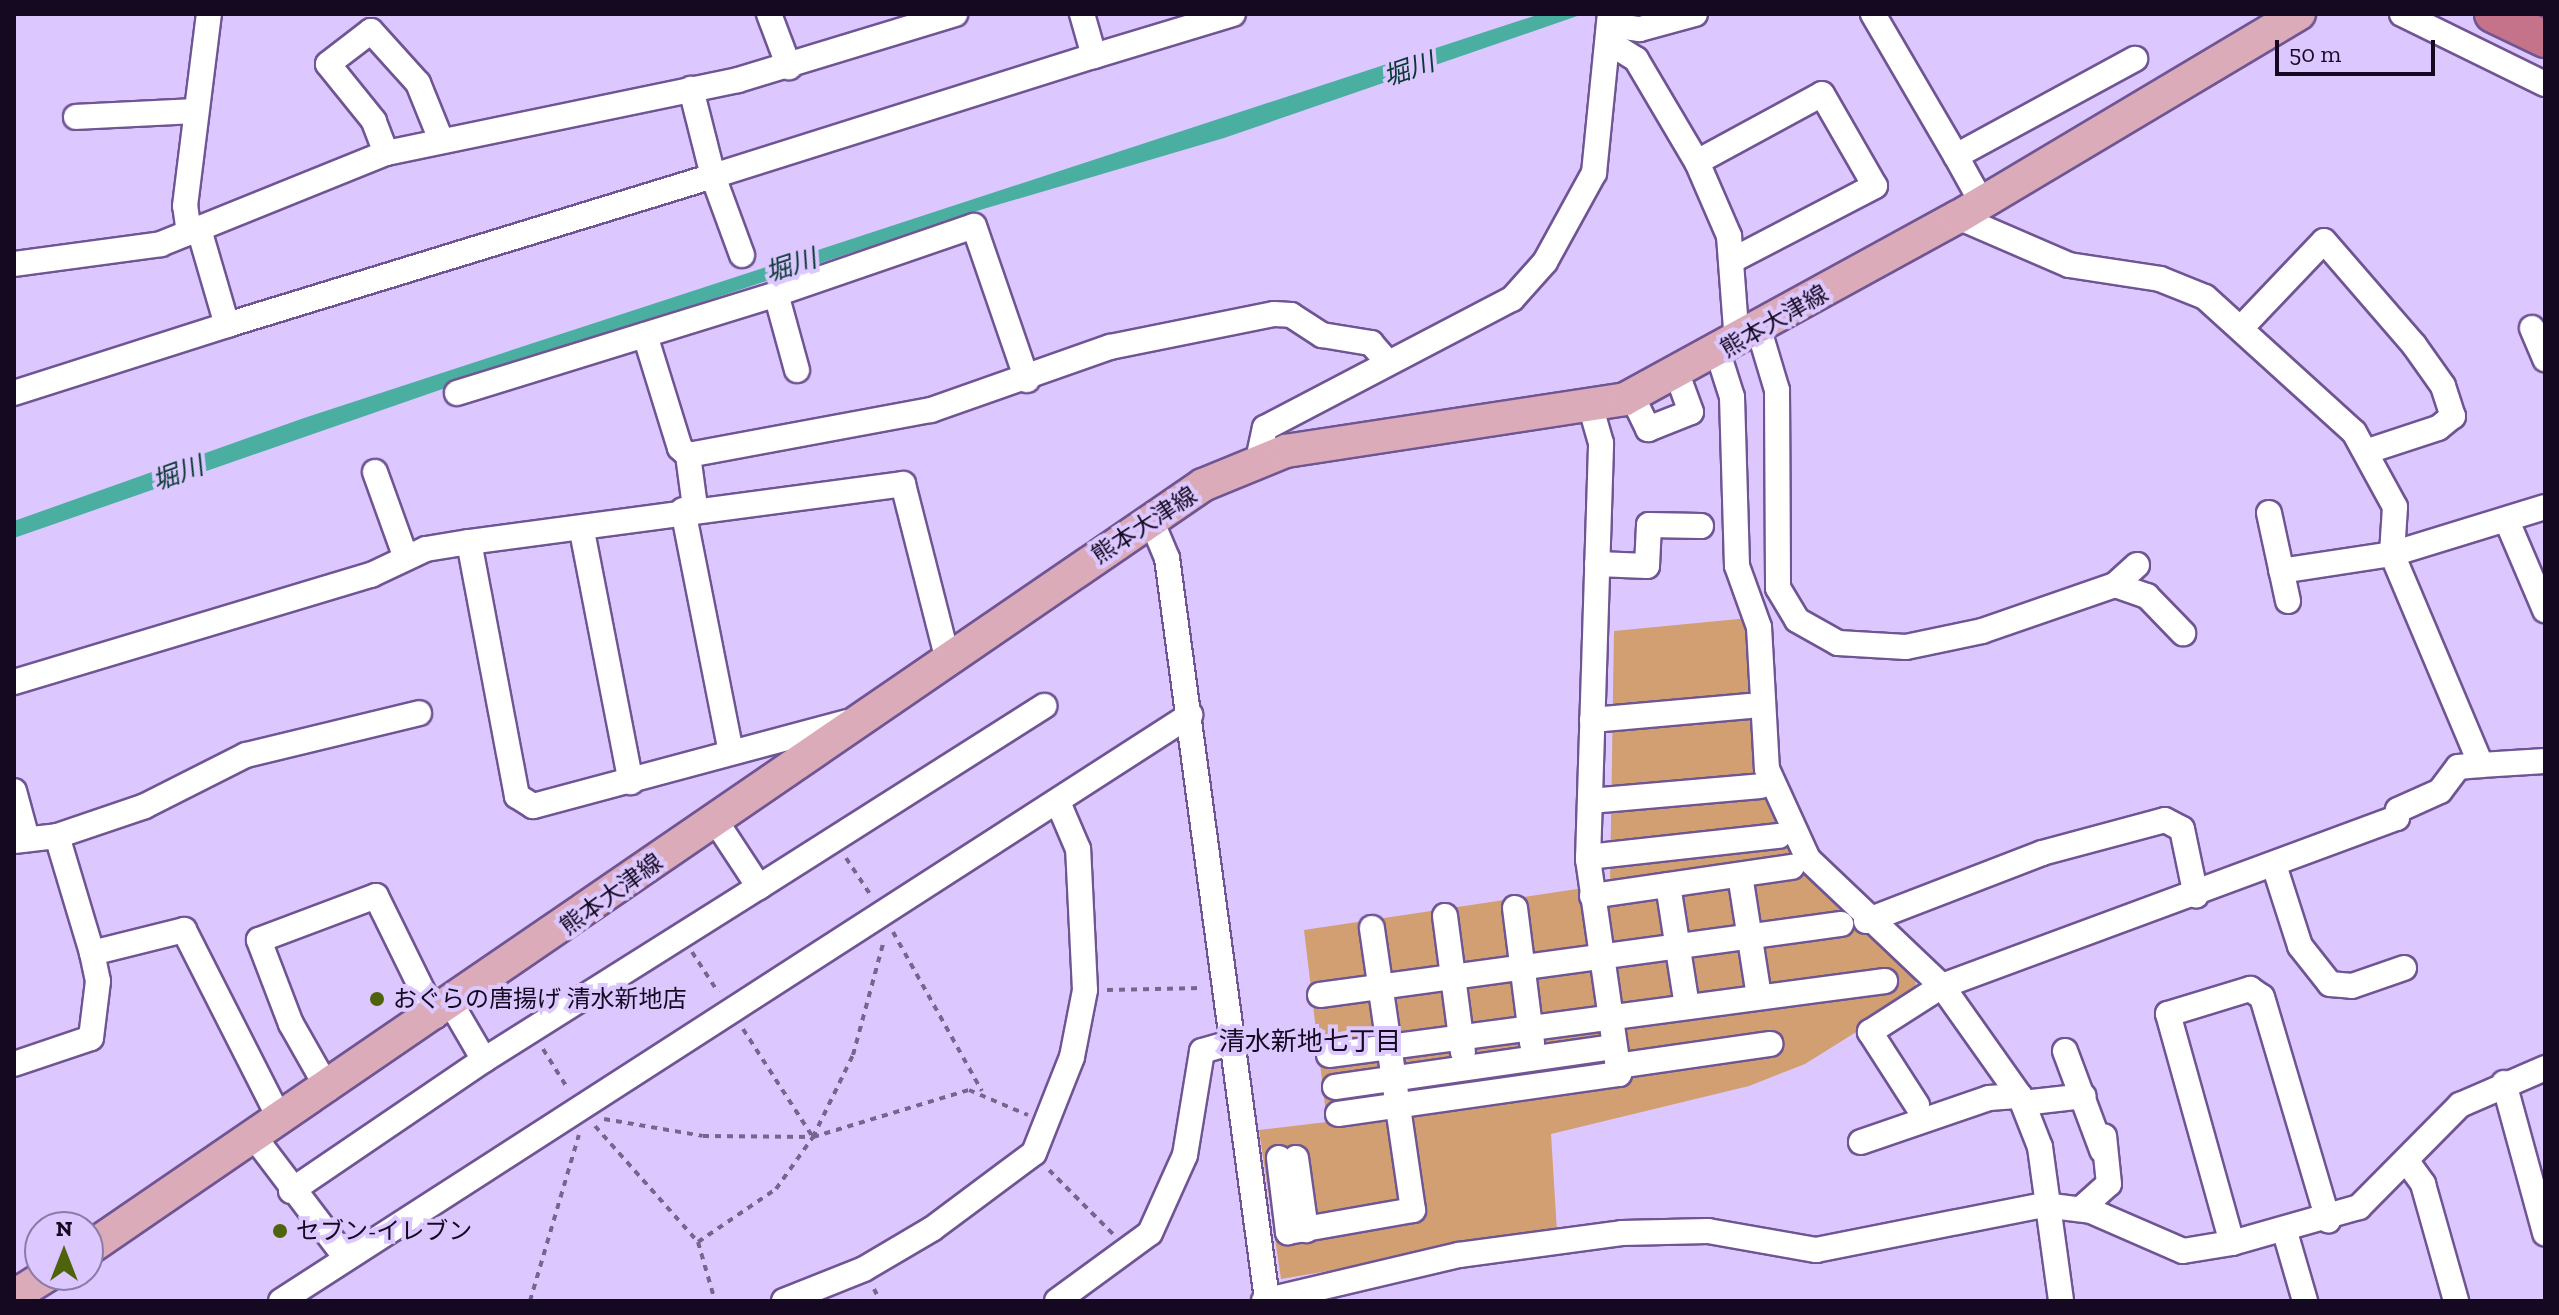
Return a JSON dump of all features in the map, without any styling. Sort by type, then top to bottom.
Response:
[{"type":"highway","points":[[2493,14],[2545,39]]},
{"type":"main road","name":"熊本大津線","points":[[104,1238],[443,1010],[947,656],[1151,520],[1258,460],[1591,408],[1632,396],[1738,342],[1970,210],[2299,14]]},
{"type":"street","points":[[209,14],[194,111],[194,231],[227,325]]},
{"type":"street","points":[[769,14],[789,67]]},
{"type":"street","points":[[14,264],[95,257],[194,231],[386,153],[789,67],[955,14]]},
{"type":"street","points":[[1082,14],[1094,56]]},
{"type":"street","points":[[14,393],[1233,14]]},
{"type":"street","points":[[1610,27],[1640,29],[1695,14]]},
{"type":"street","points":[[1873,14],[1956,156],[1970,210],[2069,265],[2160,279],[2205,297],[2243,326],[2368,451],[2395,507],[2392,554],[2481,765]]},
{"type":"street","points":[[2402,14],[2545,84]]},
{"type":"street","points":[[1610,27],[1636,59],[1697,162],[1733,260],[1738,342],[1732,397],[1737,566],[1759,627],[1767,769],[1808,859],[1866,921],[1942,986],[2022,1100],[2040,1147],[2044,1205],[2061,1301]]},
{"type":"street","points":[[1258,460],[1265,428],[1386,360],[1512,299],[1545,262],[1594,173],[1610,27]]},
{"type":"street","points":[[386,153],[374,121],[328,64],[371,31],[418,83],[441,140]]},
{"type":"street","points":[[1956,156],[2135,59]]},
{"type":"street","points":[[691,89],[713,176],[742,255]]},
{"type":"street","points":[[1697,162],[1822,94],[1875,186],[1733,260]]},
{"type":"street","points":[[76,117],[194,111]]},
{"type":"street","points":[[457,393],[776,294],[974,226],[1027,380]]},
{"type":"street","points":[[2243,326],[2324,241],[2414,345],[2443,386],[2453,416],[2438,428],[2368,451]]},
{"type":"street","points":[[776,294],[797,370]]},
{"type":"street","points":[[688,455],[931,410],[1027,380],[1110,347],[1274,314],[1291,315],[1322,335],[1371,343],[1386,360]]},
{"type":"street","points":[[2532,328],[2545,359]]},
{"type":"street","points":[[645,335],[680,448],[688,455],[689,508],[731,752]]},
{"type":"street","points":[[1738,342],[1777,390],[1778,588],[1797,620],[1838,643],[1906,647],[1982,631],[2115,585],[2137,565]]},
{"type":"street","points":[[1591,408],[1601,443],[1588,857],[1599,957],[1617,1063]]},
{"type":"street","points":[[375,472],[406,558]]},
{"type":"street","points":[[14,682],[305,596],[406,558],[469,542],[582,531],[689,508],[903,484],[947,656]]},
{"type":"street","points":[[2281,571],[2392,554],[2545,507]]},
{"type":"street","points":[[2269,513],[2288,601]]},
{"type":"street","points":[[1151,520],[1167,558],[1266,1301],[1334,1293],[1459,1255],[1622,1233],[1708,1231],[1816,1250],[2044,1205],[2082,1208],[2183,1251],[2232,1243],[2328,1220],[2359,1207],[2408,1163],[2460,1105],[2504,1083],[2545,1068]]},
{"type":"street","points":[[2507,521],[2545,610]]},
{"type":"street","points":[[1597,564],[1647,566],[1649,525],[1701,526]]},
{"type":"street","points":[[582,531],[631,782]]},
{"type":"street","points":[[469,542],[517,796],[533,806],[853,721]]},
{"type":"street","points":[[2115,585],[2147,596],[2183,633]]},
{"type":"street","points":[[291,1191],[484,1060],[1044,706]]},
{"type":"street","points":[[1592,720],[1749,706]]},
{"type":"street","points":[[14,791],[21,840],[57,836],[145,806],[211,767],[419,713]]},
{"type":"street","points":[[281,1301],[583,1112],[1190,715]]},
{"type":"street","points":[[1917,1105],[1870,1032],[1942,986],[2196,896],[2397,818],[2398,810],[2440,791],[2458,767],[2545,761]]},
{"type":"street","points":[[1590,801],[1760,786]]},
{"type":"street","points":[[784,1301],[864,1269],[932,1229],[1034,1153],[1072,1057],[1085,990],[1078,849],[1058,802]]},
{"type":"street","points":[[715,820],[759,887]]},
{"type":"street","points":[[1866,921],[2042,853],[2165,820],[2182,829],[2196,896]]},
{"type":"street","points":[[14,1064],[91,1038],[98,981],[57,836]]},
{"type":"street","points":[[1588,857],[1779,836]]},
{"type":"street","points":[[2274,865],[2300,946],[2330,984],[2352,986],[2404,968]]},
{"type":"street","points":[[1592,896],[1792,867]]},
{"type":"street","points":[[1740,875],[1759,997]]},
{"type":"street","points":[[1668,885],[1687,1007]]},
{"type":"street","points":[[328,1089],[291,1024],[259,940],[376,896],[443,1010],[484,1060]]},
{"type":"street","points":[[1515,908],[1538,1085]]},
{"type":"street","points":[[1445,916],[1469,1094]]},
{"type":"street","points":[[1320,995],[1841,924]]},
{"type":"street","points":[[1288,1158],[1288,1232],[1413,1210],[1372,928]]},
{"type":"street","points":[[92,953],[173,930],[191,936],[291,1191],[346,1258]]},
{"type":"street","points":[[1329,1055],[1885,981]]},
{"type":"street","points":[[2232,1243],[2168,1014],[2250,989],[2262,997],[2328,1220]]},
{"type":"street","points":[[1057,1301],[1130,1251],[1163,1212],[1185,1155],[1202,1051],[1233,1042]]},
{"type":"street","points":[[1338,1114],[1538,1085],[1617,1063],[1770,1044]]},
{"type":"street","points":[[2065,1051],[2103,1142],[2109,1184],[2082,1208]]},
{"type":"street","points":[[1335,1087],[1534,1059],[1617,1063]]},
{"type":"street","points":[[2504,1083],[2545,1233]]},
{"type":"street","points":[[1861,1142],[1989,1098],[2022,1100],[2084,1096]]},
{"type":"street","points":[[2408,1163],[2423,1184],[2456,1301]]},
{"type":"street","points":[[2285,1232],[2305,1301]]},
{"type":"path","points":[[835,839],[882,915]]},
{"type":"path","points":[[698,1242],[776,1189],[813,1137],[853,1055],[887,922],[982,1092]]},
{"type":"path","points":[[682,936],[813,1137]]},
{"type":"path","points":[[1085,990],[1226,987]]},
{"type":"path","points":[[531,1032],[583,1112],[698,1242],[715,1301]]},
{"type":"path","points":[[583,1112],[703,1136],[813,1137],[925,1098],[982,1092],[1047,1125]]},
{"type":"path","points":[[530,1301],[583,1112]]},
{"type":"path","points":[[1034,1153],[1130,1251]]},
{"type":"shaded area","points":[[1749,618],[1759,767],[1798,863],[1915,978],[1917,994],[1805,1064],[1749,1086],[1551,1134],[1557,1232],[1281,1279],[1259,1130],[1327,1122],[1304,930],[1610,884],[1614,631]]},
{"type":"water","name":"堀川","points":[[1540,14],[1583,14],[1224,138],[980,210],[480,376],[14,538],[14,521],[304,418]]},
{"type":"place","name":"おぐらの唐揚げ 清水新地店","points":[[377,999]]},
{"type":"place","name":"セブン-イレブン","points":[[280,1231]]},
{"type":"district","name":"清水新地七丁目","points":[[1310,1042]]}]
